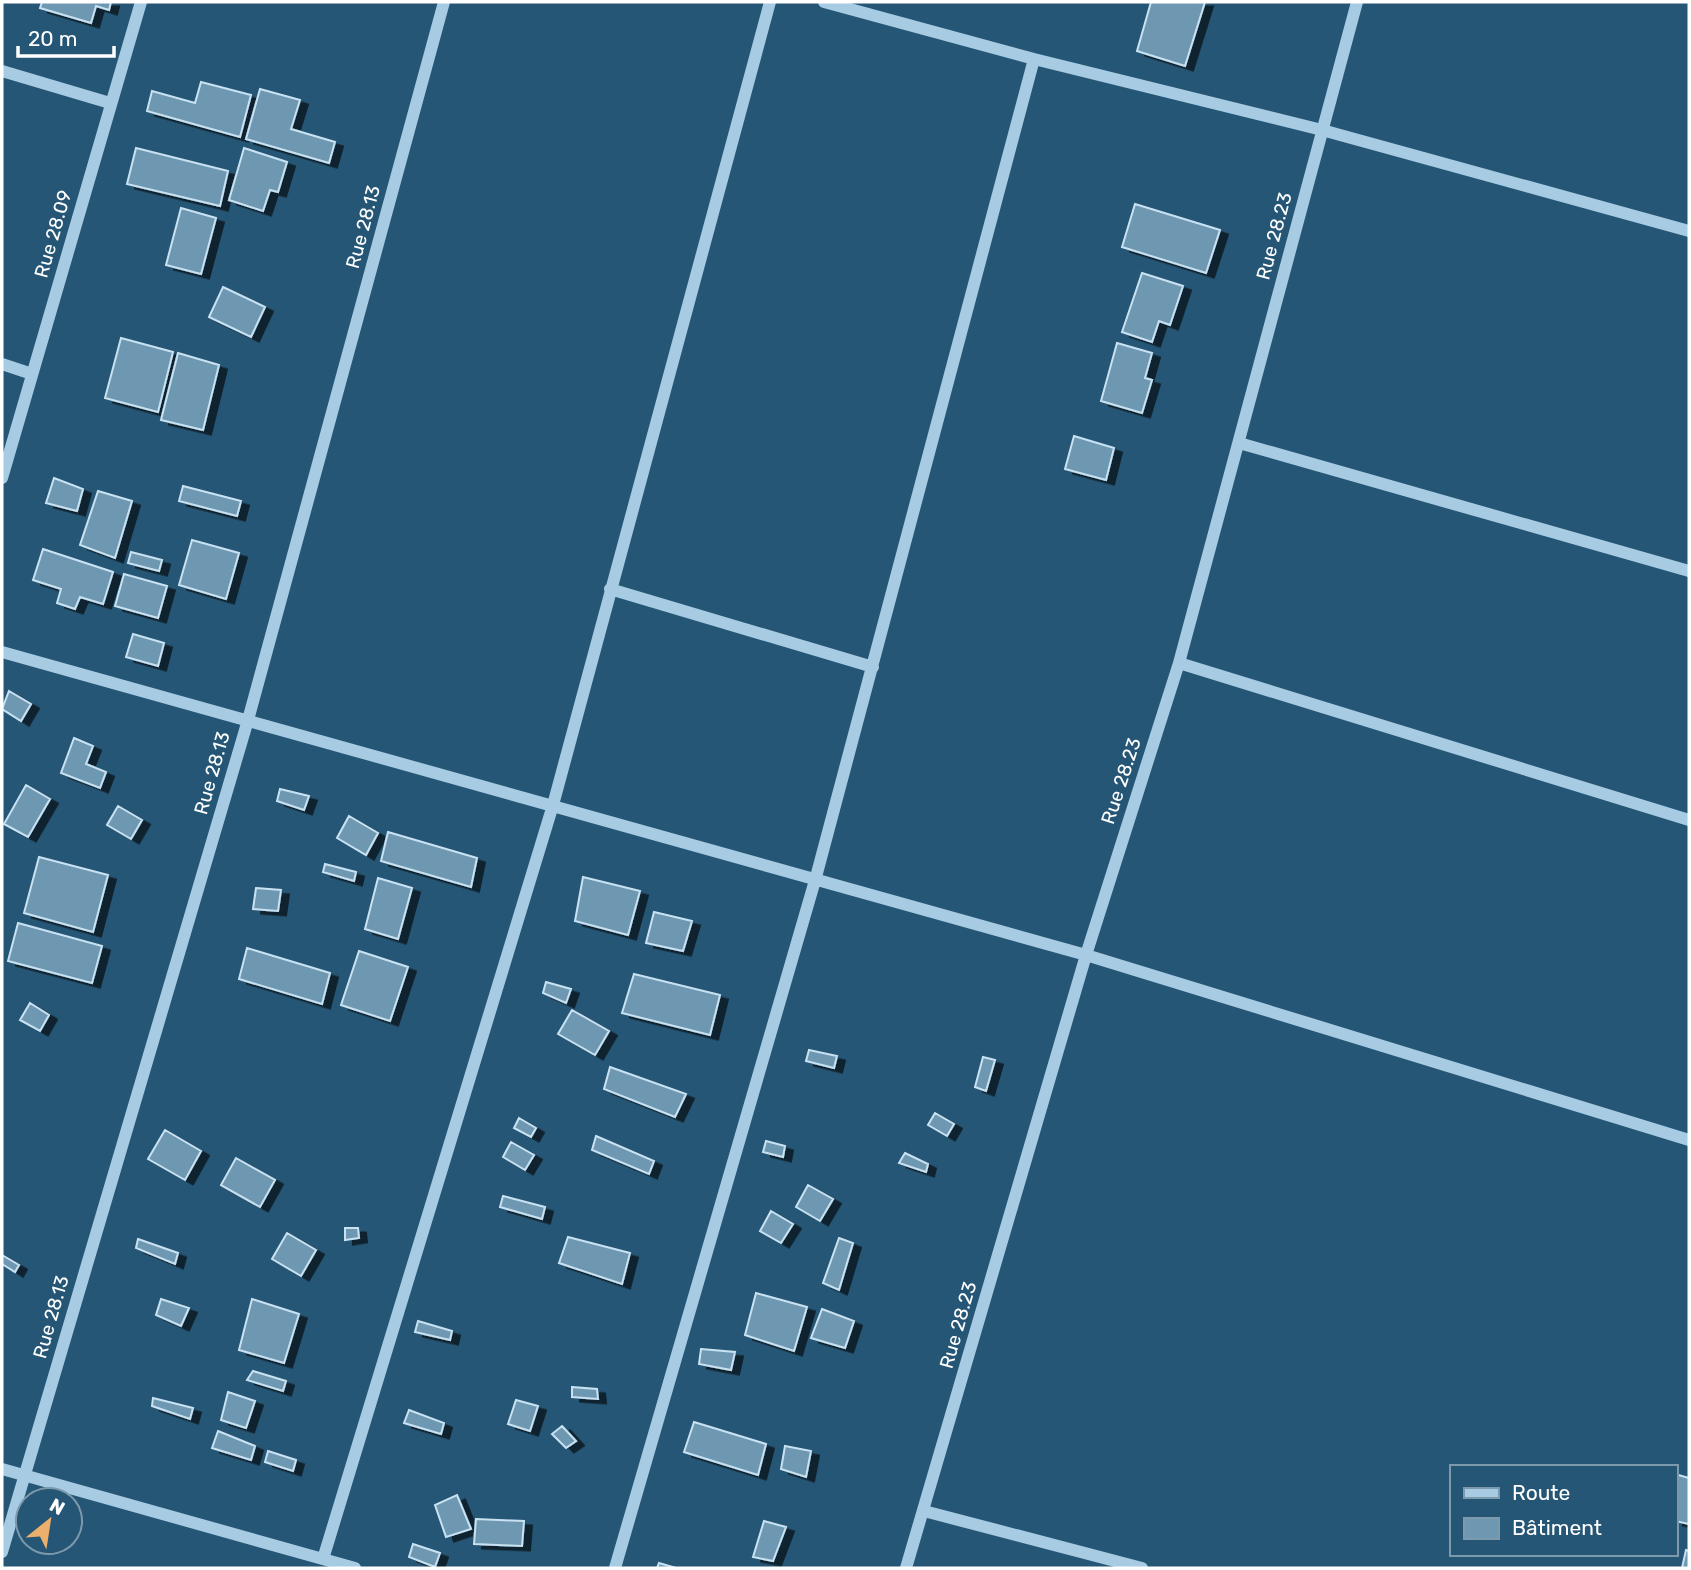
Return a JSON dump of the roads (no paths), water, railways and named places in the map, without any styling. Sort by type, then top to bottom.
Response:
[{"type":"street","name":"Rue 28.09","points":[[2,478],[141,2]]},
{"type":"street","name":"Rue 28.13","points":[[2,1552],[248,720],[444,2]]},
{"type":"street","points":[[323,1559],[553,804],[770,2]]},
{"type":"street","points":[[824,2],[1034,60],[1322,130],[1689,230]]},
{"type":"street","name":"Rue 28.23","points":[[906,1568],[1086,954],[1179,663],[1357,2]]},
{"type":"street","points":[[615,1568],[816,877],[1034,60]]},
{"type":"street","points":[[2,71],[110,103]]},
{"type":"street","points":[[2,364],[32,374]]},
{"type":"street","points":[[1239,443],[1689,571]]},
{"type":"street","points":[[610,589],[873,667]]},
{"type":"street","points":[[2,652],[1086,954],[1689,1140]]},
{"type":"street","points":[[1179,663],[1689,820]]},
{"type":"street","points":[[2,1469],[355,1568]]},
{"type":"street","points":[[924,1511],[1142,1568]]}]
